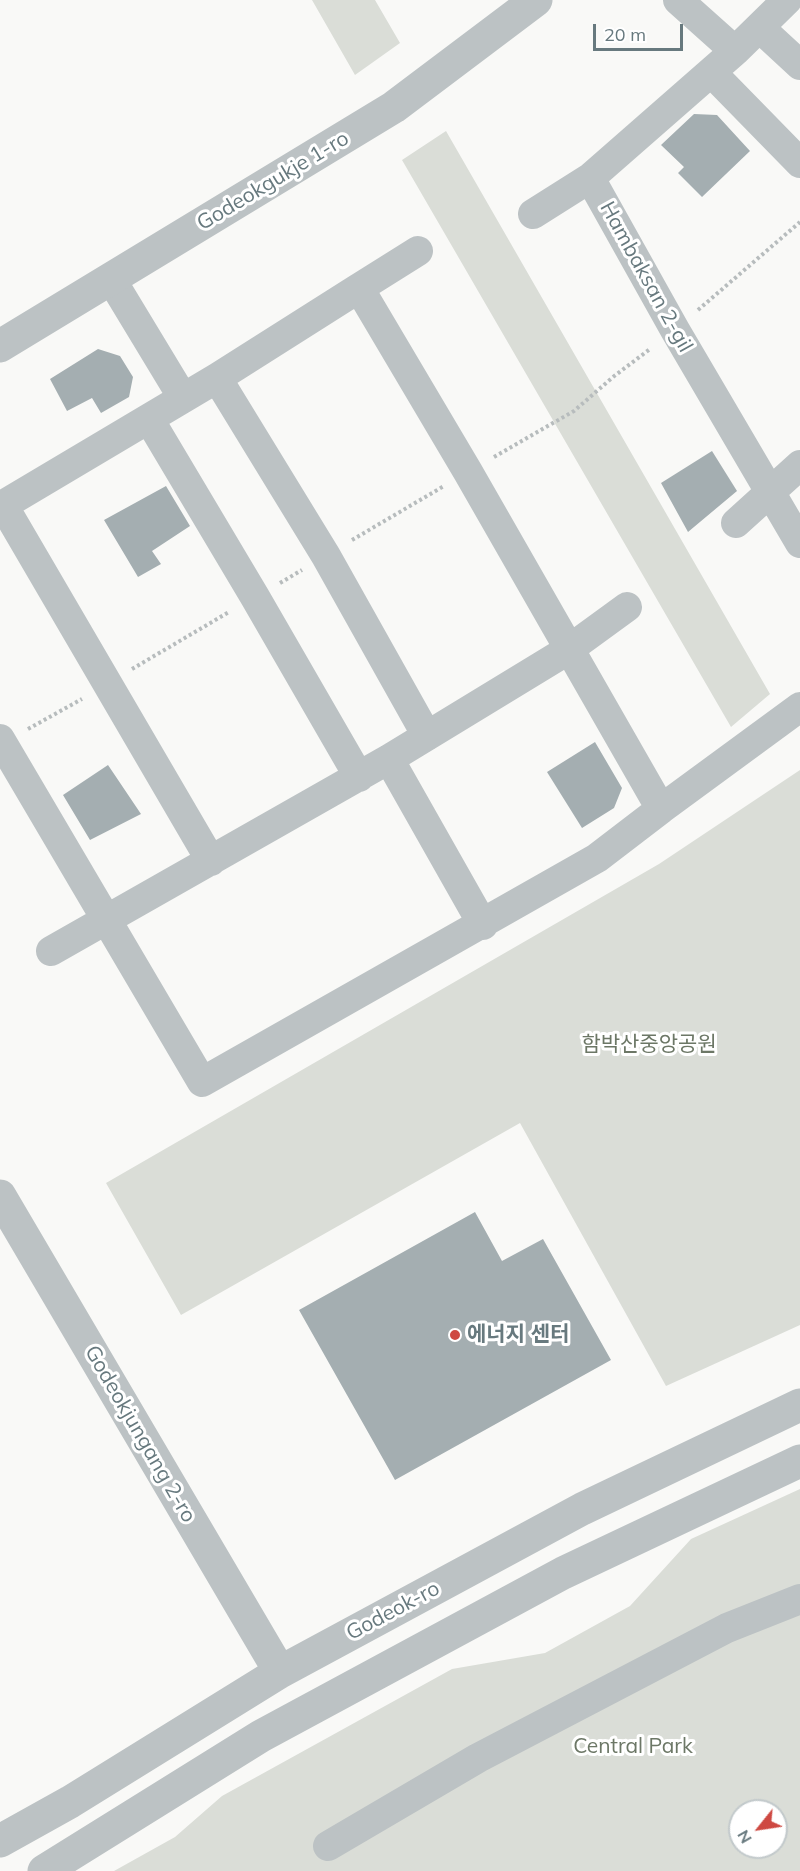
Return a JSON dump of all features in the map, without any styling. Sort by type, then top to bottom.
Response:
[{"type":"street","name":"Godeokgukje 1-ro","points":[[0,346],[394,107],[536,0]]},
{"type":"street","points":[[678,0],[735,51]]},
{"type":"street","name":"Hambaksan 2-gil","points":[[788,0],[735,51],[590,178],[675,330],[800,543]]},
{"type":"street","points":[[760,28],[800,65]]},
{"type":"street","points":[[711,72],[800,163]]},
{"type":"street","points":[[533,214],[590,178]]},
{"type":"street","points":[[211,861],[2,506],[217,378],[418,251]]},
{"type":"street","points":[[111,279],[183,398]]},
{"type":"street","points":[[359,288],[468,472],[661,810]]},
{"type":"street","points":[[217,378],[326,556],[427,735]]},
{"type":"street","points":[[149,419],[359,777]]},
{"type":"street","points":[[736,523],[800,465]]},
{"type":"street","points":[[51,951],[359,777],[568,650],[627,607]]},
{"type":"street","points":[[1,742],[202,1082],[483,925],[597,858],[800,707]]},
{"type":"street","points":[[389,759],[483,925]]},
{"type":"street","name":"Godeokjungang 2-ro","points":[[0,1196],[280,1672]]},
{"type":"street","name":"Godeok-ro","points":[[0,1841],[70,1802],[280,1672],[582,1509],[800,1405]]},
{"type":"street","points":[[44,1871],[272,1731],[563,1573],[800,1461]]},
{"type":"street","points":[[328,1846],[478,1758],[727,1628],[800,1599]]},
{"type":"path","points":[[1,742],[107,684],[574,411]]},
{"type":"green space","points":[[312,0],[375,0],[400,43],[355,75]]},
{"type":"green space","points":[[446,131],[770,694],[731,727],[402,160]]},
{"type":"green space","name":"함박산중앙공원","points":[[800,770],[800,1325],[666,1386],[520,1123],[181,1315],[106,1183],[659,864]]},
{"type":"green space","name":"Central Park","points":[[800,1489],[800,1871],[114,1871],[175,1837],[222,1796],[452,1669],[545,1653],[630,1606],[691,1539]]},
{"type":"building","points":[[694,114],[717,115],[750,151],[702,197],[678,173],[684,167],[661,145]]},
{"type":"building","points":[[98,349],[120,356],[133,377],[129,397],[101,413],[92,398],[67,411],[50,379]]},
{"type":"building","points":[[712,451],[737,491],[688,532],[661,483]]},
{"type":"building","points":[[166,486],[190,526],[152,551],[161,564],[138,577],[104,520]]},
{"type":"building","points":[[595,742],[622,788],[614,808],[582,828],[547,772]]},
{"type":"building","points":[[108,765],[141,814],[90,840],[63,795]]},
{"type":"building","name":"에너지 센터","points":[[475,1212],[502,1261],[543,1239],[611,1360],[395,1480],[299,1310]]},
{"type":"place","name":"에너지 센터","points":[[455,1335]]}]
